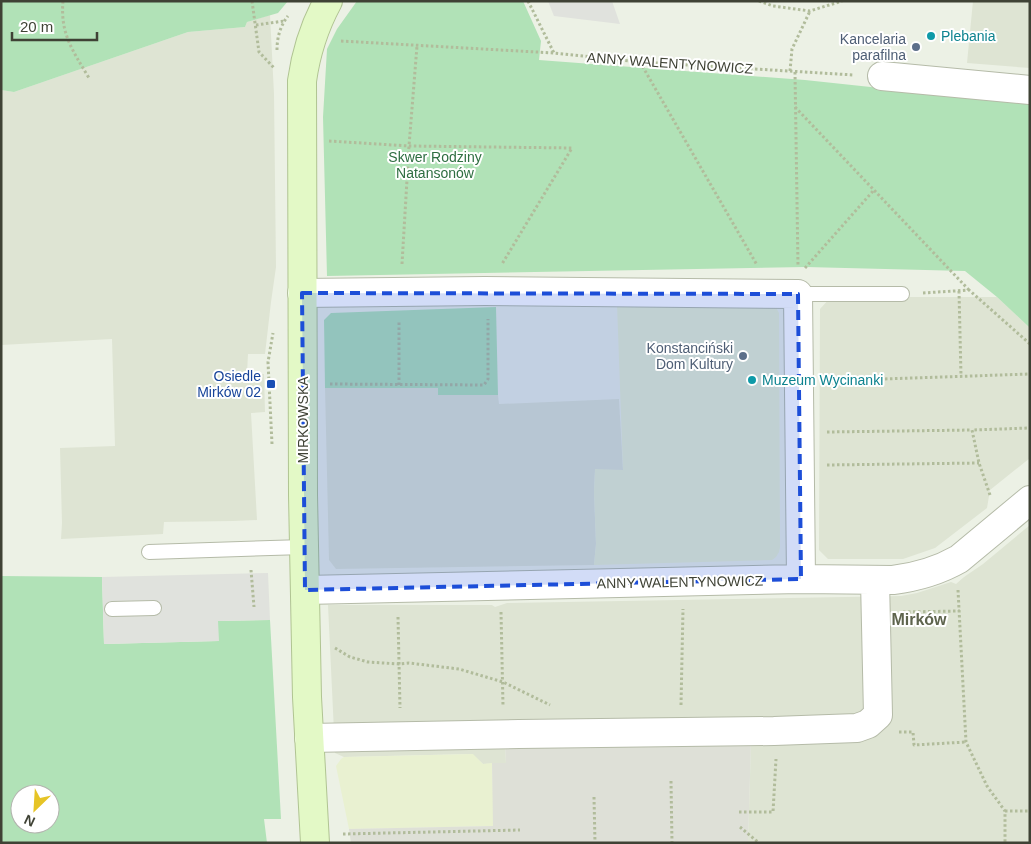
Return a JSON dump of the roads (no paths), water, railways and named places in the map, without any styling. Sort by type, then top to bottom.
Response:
[{"type":"street","name":"MIRKOWSKA","points":[[315,843],[309,738],[304,547],[302,81],[310,41],[328,1]]},
{"type":"street","points":[[882,76],[1030,90]]},
{"type":"street","points":[[302,293],[790,288],[802,580]]},
{"type":"street","name":"ANNY WALENTYNOWICZ","points":[[305,590],[802,580],[893,580],[920,576],[946,566],[970,550],[1030,500]]},
{"type":"street","points":[[309,738],[842,730],[862,727],[878,715],[874,580]]},
{"type":"lane","points":[[790,288],[902,294]]},
{"type":"lane","points":[[150,552],[304,547]]},
{"type":"lane","points":[[112,609],[154,608]]},
{"type":"place","name":"Plebania","points":[[931,36]]},
{"type":"place","name":"Kancelaria parafilna","points":[[916,47]]},
{"type":"place","name":"Konstanciński Dom Kultury","points":[[743,356]]},
{"type":"place","name":"Muzeum Wycinanki","points":[[752,380]]},
{"type":"place","name":"Osiedle Mirków 02","points":[[271,384]]},
{"type":"district","name":"Mirków","points":[[919,619]]},
{"type":"park label","name":"Skwer Rodziny Natansonów","points":[[435,166]]}]
